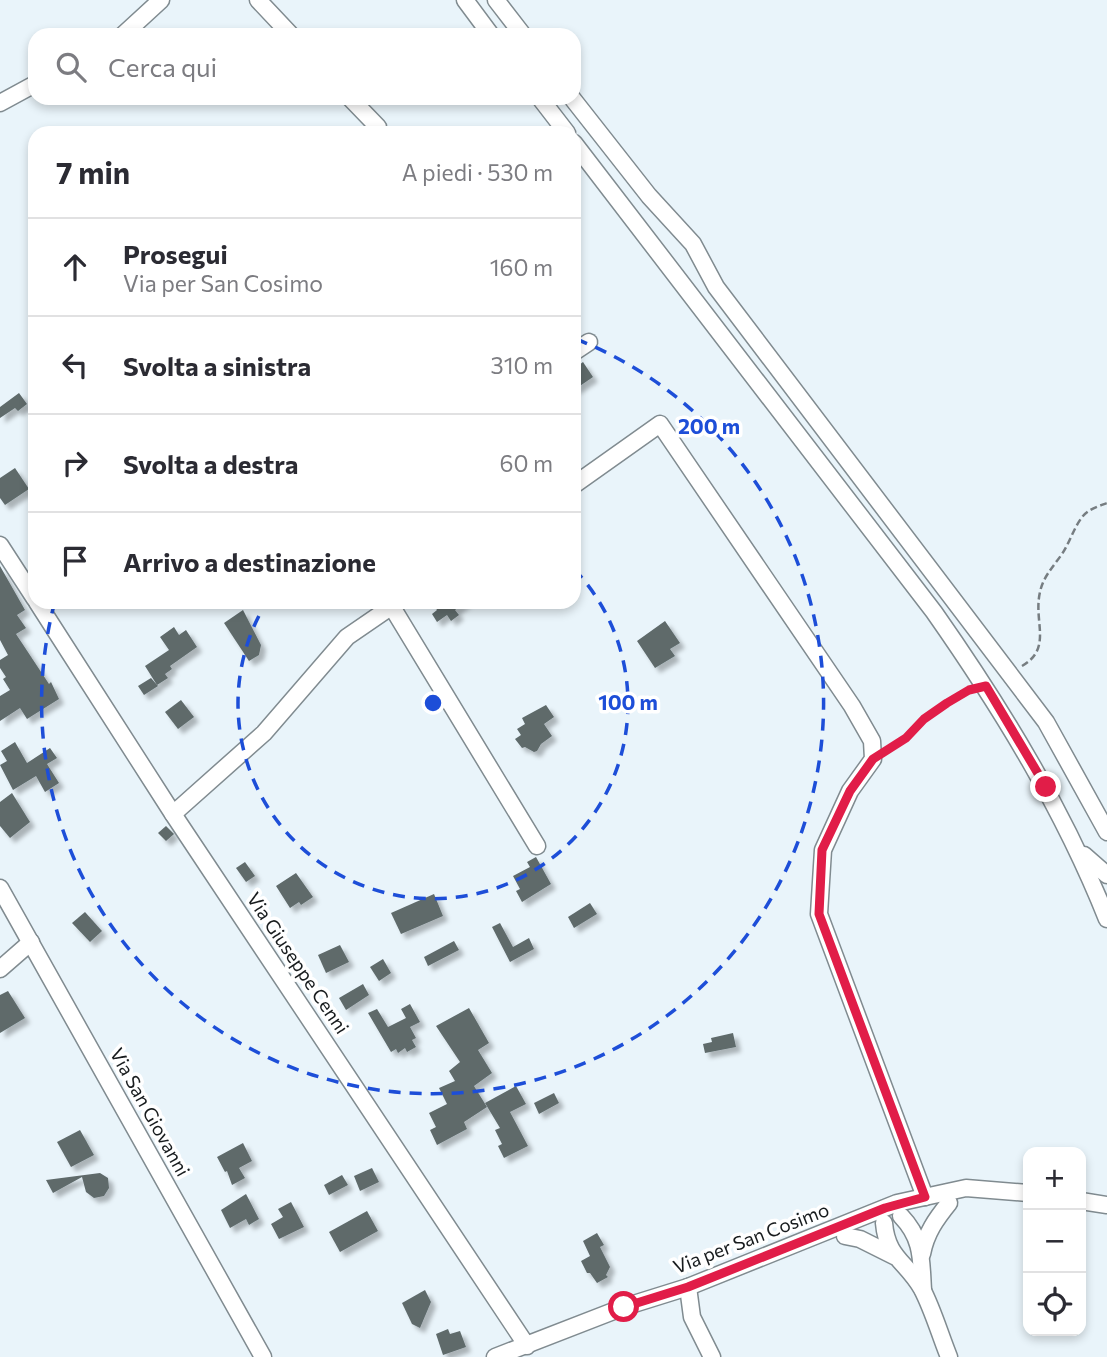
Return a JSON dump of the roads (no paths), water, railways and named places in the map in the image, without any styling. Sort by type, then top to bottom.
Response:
[{"type":"street","points":[[131,28],[162,0]]},
{"type":"street","points":[[258,0],[284,28]]},
{"type":"street","points":[[465,0],[487,28]]},
{"type":"street","points":[[496,0],[518,28]]},
{"type":"street","points":[[0,103],[28,88]]},
{"type":"street","points":[[357,105],[377,126]]},
{"type":"street","points":[[545,105],[562,126]]},
{"type":"street","points":[[578,105],[649,196],[693,244],[716,287],[1046,722],[1107,832]]},
{"type":"street","points":[[581,152],[934,612],[986,686],[1018,738],[1075,846],[1107,919]]},
{"type":"street","points":[[581,347],[589,342]]},
{"type":"street","points":[[581,480],[660,424],[852,706],[872,741],[873,759],[850,791],[822,850],[819,914],[925,1197]]},
{"type":"street","name":"Via Giuseppe Cenni","points":[[0,545],[28,589]]},
{"type":"street","name":"Via Giuseppe Cenni","points":[[41,609],[173,814],[527,1346]]},
{"type":"street","points":[[173,814],[264,733],[347,637],[385,609]]},
{"type":"street","points":[[397,609],[537,846]]},
{"type":"street","points":[[1075,846],[1104,873]]},
{"type":"street","name":"Via San Giovanni","points":[[0,888],[263,1357]]},
{"type":"street","points":[[0,969],[31,942]]},
{"type":"street","name":"Via per San Cosimo","points":[[495,1357],[624,1307],[688,1287],[885,1208],[966,1188],[1023,1193]]},
{"type":"street","points":[[1086,1202],[1107,1205]]},
{"type":"street","points":[[921,1256],[926,1237],[949,1203]]},
{"type":"street","points":[[901,1216],[918,1240],[923,1292]]},
{"type":"street","points":[[884,1223],[888,1246],[915,1278],[923,1292],[949,1357]]},
{"type":"street","points":[[845,1236],[868,1242],[895,1256]]},
{"type":"street","points":[[688,1287],[692,1317],[712,1357]]}]
